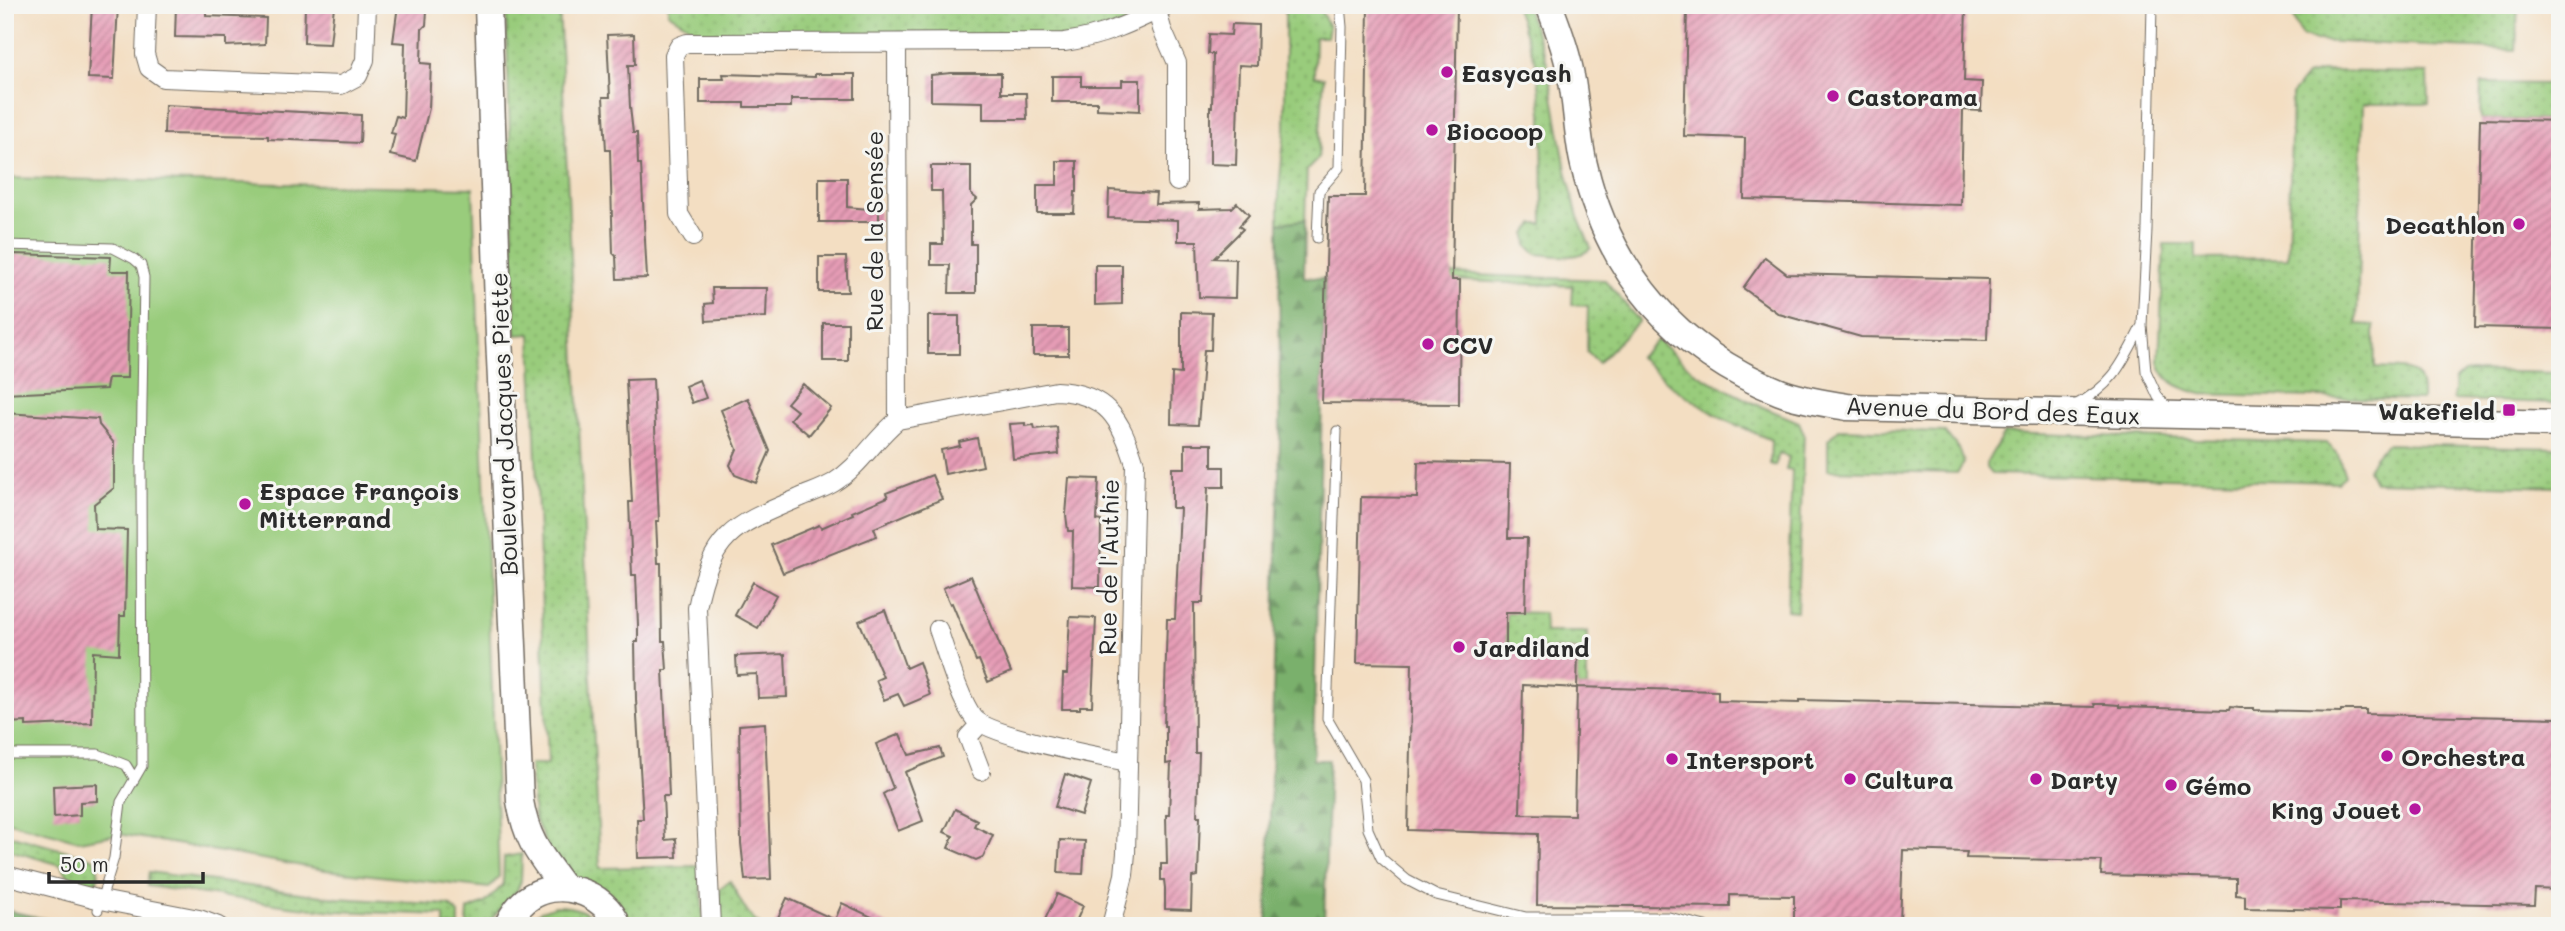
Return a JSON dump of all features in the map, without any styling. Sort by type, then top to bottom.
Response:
[{"type":"street","points":[[147,5],[145,54],[149,68],[163,78],[341,85],[358,76],[365,60],[367,5]]},
{"type":"street","name":"Boulevard Jacques Piette","points":[[488,5],[520,801],[531,842],[564,888]]},
{"type":"street","name":"Avenue du Bord des Eaux","points":[[1549,5],[1571,76],[1583,162],[1600,220],[1632,278],[1663,317],[1693,344],[1752,379],[1783,393],[1847,407],[2560,424]]},
{"type":"street","points":[[693,237],[679,214],[674,55],[679,46],[704,43],[1064,42],[1091,38],[1163,8],[1162,29],[1177,64],[1177,182]]},
{"type":"street","name":"Rue de la Sensée","points":[[897,43],[898,420]]},
{"type":"street","name":"Rue de l'Authie","points":[[898,420],[1056,391],[1077,392],[1100,402],[1116,419],[1126,436],[1135,464],[1128,762],[1124,875],[1111,926]]},
{"type":"street","points":[[711,926],[697,608],[702,582],[715,553],[727,536],[751,519],[833,484],[853,469],[884,430],[898,420]]},
{"type":"street","points":[[938,629],[969,711],[980,724],[1088,755],[1128,762]]},
{"type":"street","points":[[980,724],[968,737],[981,771]]},
{"type":"street","name":"Boulevard Jacques Piette","points":[[527,899],[531,842]]},
{"type":"street","points":[[5,875],[176,926]]},
{"type":"street","points":[[5,886],[99,905],[199,919],[218,926]]},
{"type":"street","points":[[507,926],[516,910],[527,899],[551,888],[585,892],[602,902],[620,924]]},
{"type":"lane","points":[[1317,238],[1319,191],[1339,168],[1342,27],[1339,5]]},
{"type":"lane","points":[[2152,5],[2142,325],[2146,371],[2158,397],[2176,416]]},
{"type":"lane","points":[[5,245],[113,248],[126,253],[141,265],[144,277],[141,452],[142,766],[121,802],[114,858],[99,905]]},
{"type":"lane","points":[[2061,412],[2093,396],[2118,371],[2142,325]]},
{"type":"lane","points":[[1337,431],[1327,719],[1363,780],[1368,830],[1381,858],[1407,880],[1436,895],[1526,917],[1670,917],[1705,926]]},
{"type":"lane","points":[[5,754],[98,754],[126,765],[134,778]]},
{"type":"green space","points":[[506,5],[559,5],[600,868],[700,866],[703,921],[700,926],[636,924],[556,867],[534,817],[530,764],[548,764],[531,334],[516,335]]},
{"type":"green space","points":[[668,5],[1168,5],[1091,38],[716,43],[668,13]]},
{"type":"green space","points":[[1285,5],[1318,5],[1329,27],[1327,37],[1315,37],[1314,76],[1324,78],[1318,159],[1307,170],[1305,220],[1279,223],[1279,189],[1285,128]]},
{"type":"green space","points":[[1515,5],[1525,5],[1547,62],[1566,170],[1578,217],[1591,248],[1579,255],[1536,254],[1527,245],[1526,234],[1534,224],[1543,224],[1542,113],[1537,66]]},
{"type":"green space","points":[[2294,5],[2518,5],[2516,50],[2315,41],[2301,35],[2294,19]]},
{"type":"green space","points":[[2325,71],[2428,73],[2429,104],[2363,104],[2357,324],[2374,325],[2375,368],[2403,369],[2415,374],[2422,388],[2422,400],[2201,394],[2180,387],[2166,376],[2159,362],[2164,244],[2196,244],[2196,259],[2288,258],[2292,94],[2306,76]]},
{"type":"green space","points":[[2481,83],[2550,84],[2560,93],[2560,121],[2480,119]]},
{"type":"green space","name":"Espace François Mitterrand","points":[[5,178],[473,188],[499,877],[489,888],[325,870],[119,834],[79,841],[5,821]]},
{"type":"green space","points":[[1305,220],[1304,277],[1325,279],[1313,760],[1329,760],[1324,923],[1669,926],[1267,926],[1280,435],[1279,223]]},
{"type":"green space","points":[[1449,274],[1605,280],[1639,321],[1598,363],[1587,352],[1588,306],[1572,305],[1573,286],[1449,280]]},
{"type":"green space","points":[[1657,340],[1697,374],[1751,402],[1799,422],[1804,434],[1797,611],[1787,610],[1792,470],[1786,469],[1789,457],[1779,454],[1775,466],[1770,464],[1771,440],[1721,418],[1674,388],[1639,357]]},
{"type":"green space","points":[[2464,372],[2560,373],[2560,403],[2453,400],[2455,380]]},
{"type":"green space","points":[[1839,429],[1945,432],[1960,451],[1964,463],[1957,473],[1828,470],[1828,440]]},
{"type":"green space","points":[[2004,433],[2327,443],[2338,455],[2345,476],[2338,482],[1991,474],[1986,463]]},
{"type":"green space","points":[[2386,444],[2560,448],[2560,487],[2374,482],[2368,470],[2375,456]]},
{"type":"green space","points":[[1506,612],[1544,613],[1545,632],[1587,632],[1587,687],[1577,688],[1577,650],[1506,648]]},
{"type":"green space","points":[[5,834],[93,858],[98,871],[97,881],[89,887],[76,887],[61,865],[5,849]]},
{"type":"green space","points":[[522,854],[521,881],[517,891],[486,925],[467,926],[468,910],[485,903],[503,885],[504,857]]},
{"type":"green space","points":[[149,872],[337,898],[449,905],[459,914],[459,926],[444,926],[444,915],[336,911],[147,886]]},
{"type":"green space","points":[[730,881],[747,912],[762,926],[721,926],[720,889]]},
{"type":"green space","points":[[555,906],[580,910],[591,916],[600,926],[526,926],[541,911]]},
{"type":"green space","points":[[5,910],[75,926],[5,926]]},
{"type":"building","points":[[92,5],[118,5],[114,79],[88,78]]},
{"type":"building","points":[[176,5],[206,5],[206,16],[266,18],[265,44],[226,46],[226,38],[175,37]]},
{"type":"building","points":[[305,5],[334,6],[330,44],[304,43]]},
{"type":"building","points":[[398,5],[421,5],[427,11],[426,25],[422,29],[421,63],[431,64],[429,108],[416,161],[390,155],[395,134],[391,133],[396,116],[403,118],[405,43],[393,42]]},
{"type":"building","points":[[1368,5],[1457,5],[1452,280],[1460,280],[1459,404],[1322,403],[1328,196],[1365,196]]},
{"type":"building","name":"Castorama","points":[[1717,5],[1966,5],[1964,81],[1982,82],[1981,111],[1963,110],[1961,205],[1744,199],[1745,138],[1684,136],[1687,10],[1717,11]]},
{"type":"building","points":[[1232,24],[1258,25],[1257,66],[1239,65],[1236,165],[1210,164],[1213,54],[1208,54],[1209,34],[1231,35]]},
{"type":"building","points":[[634,34],[635,65],[628,65],[630,107],[633,133],[637,133],[638,164],[641,164],[647,278],[617,279],[616,256],[613,253],[610,150],[606,150],[603,97],[610,97],[607,35]]},
{"type":"building","points":[[1001,73],[1001,93],[1026,93],[1027,119],[983,119],[983,102],[931,101],[931,75]]},
{"type":"building","points":[[723,74],[815,77],[815,74],[855,74],[855,99],[791,99],[791,107],[700,103],[700,79],[724,79]]},
{"type":"building","points":[[1052,76],[1081,76],[1081,86],[1122,86],[1122,80],[1140,80],[1140,111],[1097,109],[1097,102],[1052,102]]},
{"type":"building","points":[[165,105],[361,115],[360,143],[268,139],[268,136],[164,134]]},
{"type":"building","name":"Decathlon","points":[[2480,119],[2560,121],[2560,329],[2475,327]]},
{"type":"building","points":[[1057,161],[1077,161],[1074,213],[1037,213],[1037,185],[1057,185]]},
{"type":"building","points":[[931,166],[971,166],[971,194],[977,199],[971,205],[971,244],[976,244],[976,293],[949,293],[950,265],[931,265],[931,244],[943,244],[942,191],[931,191]]},
{"type":"building","points":[[819,178],[847,178],[847,207],[879,210],[879,222],[819,222]]},
{"type":"building","points":[[1109,190],[1156,193],[1155,204],[1199,203],[1199,209],[1232,208],[1237,203],[1249,215],[1239,226],[1243,229],[1214,258],[1236,259],[1235,298],[1199,297],[1197,241],[1178,241],[1178,220],[1108,218]]},
{"type":"building","points":[[13,254],[111,257],[110,271],[129,271],[127,378],[108,378],[106,389],[5,394],[5,260],[12,261]]},
{"type":"building","points":[[819,257],[846,257],[848,292],[819,292]]},
{"type":"building","points":[[1765,257],[1787,274],[1989,279],[1987,340],[1861,337],[1779,314],[1743,288]]},
{"type":"building","points":[[1095,265],[1122,265],[1122,304],[1095,305]]},
{"type":"building","points":[[712,288],[767,288],[766,317],[706,321],[705,304],[713,303]]},
{"type":"building","points":[[1181,312],[1212,313],[1211,350],[1204,350],[1198,425],[1171,424],[1172,373],[1181,374]]},
{"type":"building","points":[[928,316],[959,316],[959,354],[928,354]]},
{"type":"building","points":[[823,323],[848,323],[848,361],[823,361]]},
{"type":"building","points":[[1033,328],[1068,328],[1068,355],[1033,355]]},
{"type":"building","points":[[653,379],[659,521],[656,521],[658,563],[661,563],[662,641],[665,641],[667,670],[663,670],[669,796],[663,796],[665,840],[676,839],[677,857],[638,858],[637,819],[643,819],[636,699],[635,642],[638,642],[638,625],[636,575],[632,575],[629,502],[632,502],[626,380]]},
{"type":"building","points":[[699,380],[706,398],[692,403],[685,386]]},
{"type":"building","points":[[803,384],[831,408],[809,435],[790,419],[797,411],[787,403]]},
{"type":"building","points":[[748,398],[770,451],[756,483],[735,475],[730,465],[737,449],[721,410]]},
{"type":"building","points":[[5,413],[98,419],[99,425],[114,443],[114,488],[94,504],[95,529],[127,530],[125,616],[120,616],[119,654],[93,652],[92,723],[26,726],[26,722],[5,723]]},
{"type":"building","points":[[1025,423],[1025,426],[1034,425],[1035,429],[1057,427],[1059,454],[1013,459],[1010,424]]},
{"type":"building","points":[[977,438],[983,466],[945,474],[941,450],[960,446],[959,442]]},
{"type":"building","points":[[1185,444],[1212,444],[1212,467],[1224,467],[1224,487],[1208,487],[1203,603],[1194,603],[1195,753],[1199,753],[1197,816],[1200,816],[1198,876],[1192,877],[1191,910],[1165,909],[1164,880],[1161,880],[1161,864],[1167,864],[1166,815],[1169,815],[1171,763],[1166,764],[1164,726],[1167,619],[1175,619],[1180,508],[1172,508],[1172,468],[1185,468]]},
{"type":"building","points":[[1418,462],[1510,464],[1508,538],[1527,538],[1525,612],[1506,612],[1506,648],[1578,650],[1577,687],[1718,691],[1718,701],[1799,703],[1799,700],[2095,707],[2094,704],[2105,704],[2119,707],[2229,710],[2230,707],[2341,712],[2366,710],[2366,714],[2560,718],[2560,890],[2535,889],[2534,905],[2340,901],[2340,910],[2245,908],[2245,896],[2236,895],[2236,878],[2101,875],[2102,861],[1966,858],[1967,852],[1903,850],[1900,922],[1794,919],[1794,896],[1730,895],[1730,907],[1537,905],[1538,834],[1408,830],[1412,664],[1357,663],[1361,497],[1417,498]],"holes":[[[1523,685],[1577,688],[1574,815],[1520,814]]]},
{"type":"building","points":[[932,475],[942,499],[874,528],[877,536],[783,573],[771,545],[819,525],[821,528],[888,497],[886,493]]},
{"type":"building","points":[[1069,478],[1099,479],[1097,520],[1101,521],[1100,587],[1072,586],[1073,531],[1068,531],[1066,515]]},
{"type":"building","points":[[971,576],[1011,672],[988,682],[943,588]]},
{"type":"building","points":[[753,582],[776,595],[758,628],[735,615]]},
{"type":"building","points":[[885,610],[906,668],[919,662],[930,695],[904,706],[898,694],[884,700],[876,680],[883,677],[859,621]]},
{"type":"building","points":[[1070,617],[1096,618],[1092,706],[1080,706],[1080,709],[1062,709]]},
{"type":"building","points":[[785,654],[787,697],[758,698],[757,674],[737,675],[736,656]]},
{"type":"building","points":[[765,723],[771,879],[745,880],[741,843],[739,725]]},
{"type":"building","points":[[900,734],[909,755],[940,748],[943,757],[905,772],[923,821],[898,831],[883,794],[893,788],[876,744]]},
{"type":"building","points":[[1065,774],[1091,783],[1081,815],[1055,807]]},
{"type":"building","points":[[97,784],[97,801],[80,802],[80,815],[54,817],[53,786]]},
{"type":"building","points":[[955,809],[977,820],[974,826],[993,835],[983,857],[976,860],[948,848],[953,836],[944,832]]},
{"type":"building","points":[[1060,840],[1085,841],[1083,874],[1058,873]]},
{"type":"building","points":[[1057,894],[1083,906],[1074,926],[1042,926]]},
{"type":"building","points":[[787,898],[835,920],[842,903],[891,926],[774,926]]},
{"type":"place","name":"Easycash","points":[[1447,72]]},
{"type":"place","name":"Castorama","points":[[1833,96]]},
{"type":"place","name":"Biocoop","points":[[1432,130]]},
{"type":"place","name":"Decathlon","points":[[2519,224]]},
{"type":"place","name":"CCV","points":[[1428,344]]},
{"type":"place","name":"Wakefield","points":[[2509,410]]},
{"type":"place","name":"Espace François Mitterrand","points":[[245,504]]},
{"type":"place","name":"Jardiland","points":[[1459,647]]},
{"type":"place","name":"Orchestra","points":[[2387,756]]},
{"type":"place","name":"Intersport","points":[[1672,759]]},
{"type":"place","name":"Cultura","points":[[1850,779]]},
{"type":"place","name":"Darty","points":[[2036,779]]},
{"type":"place","name":"Gémo","points":[[2171,785]]},
{"type":"place","name":"King Jouet","points":[[2415,809]]}]
